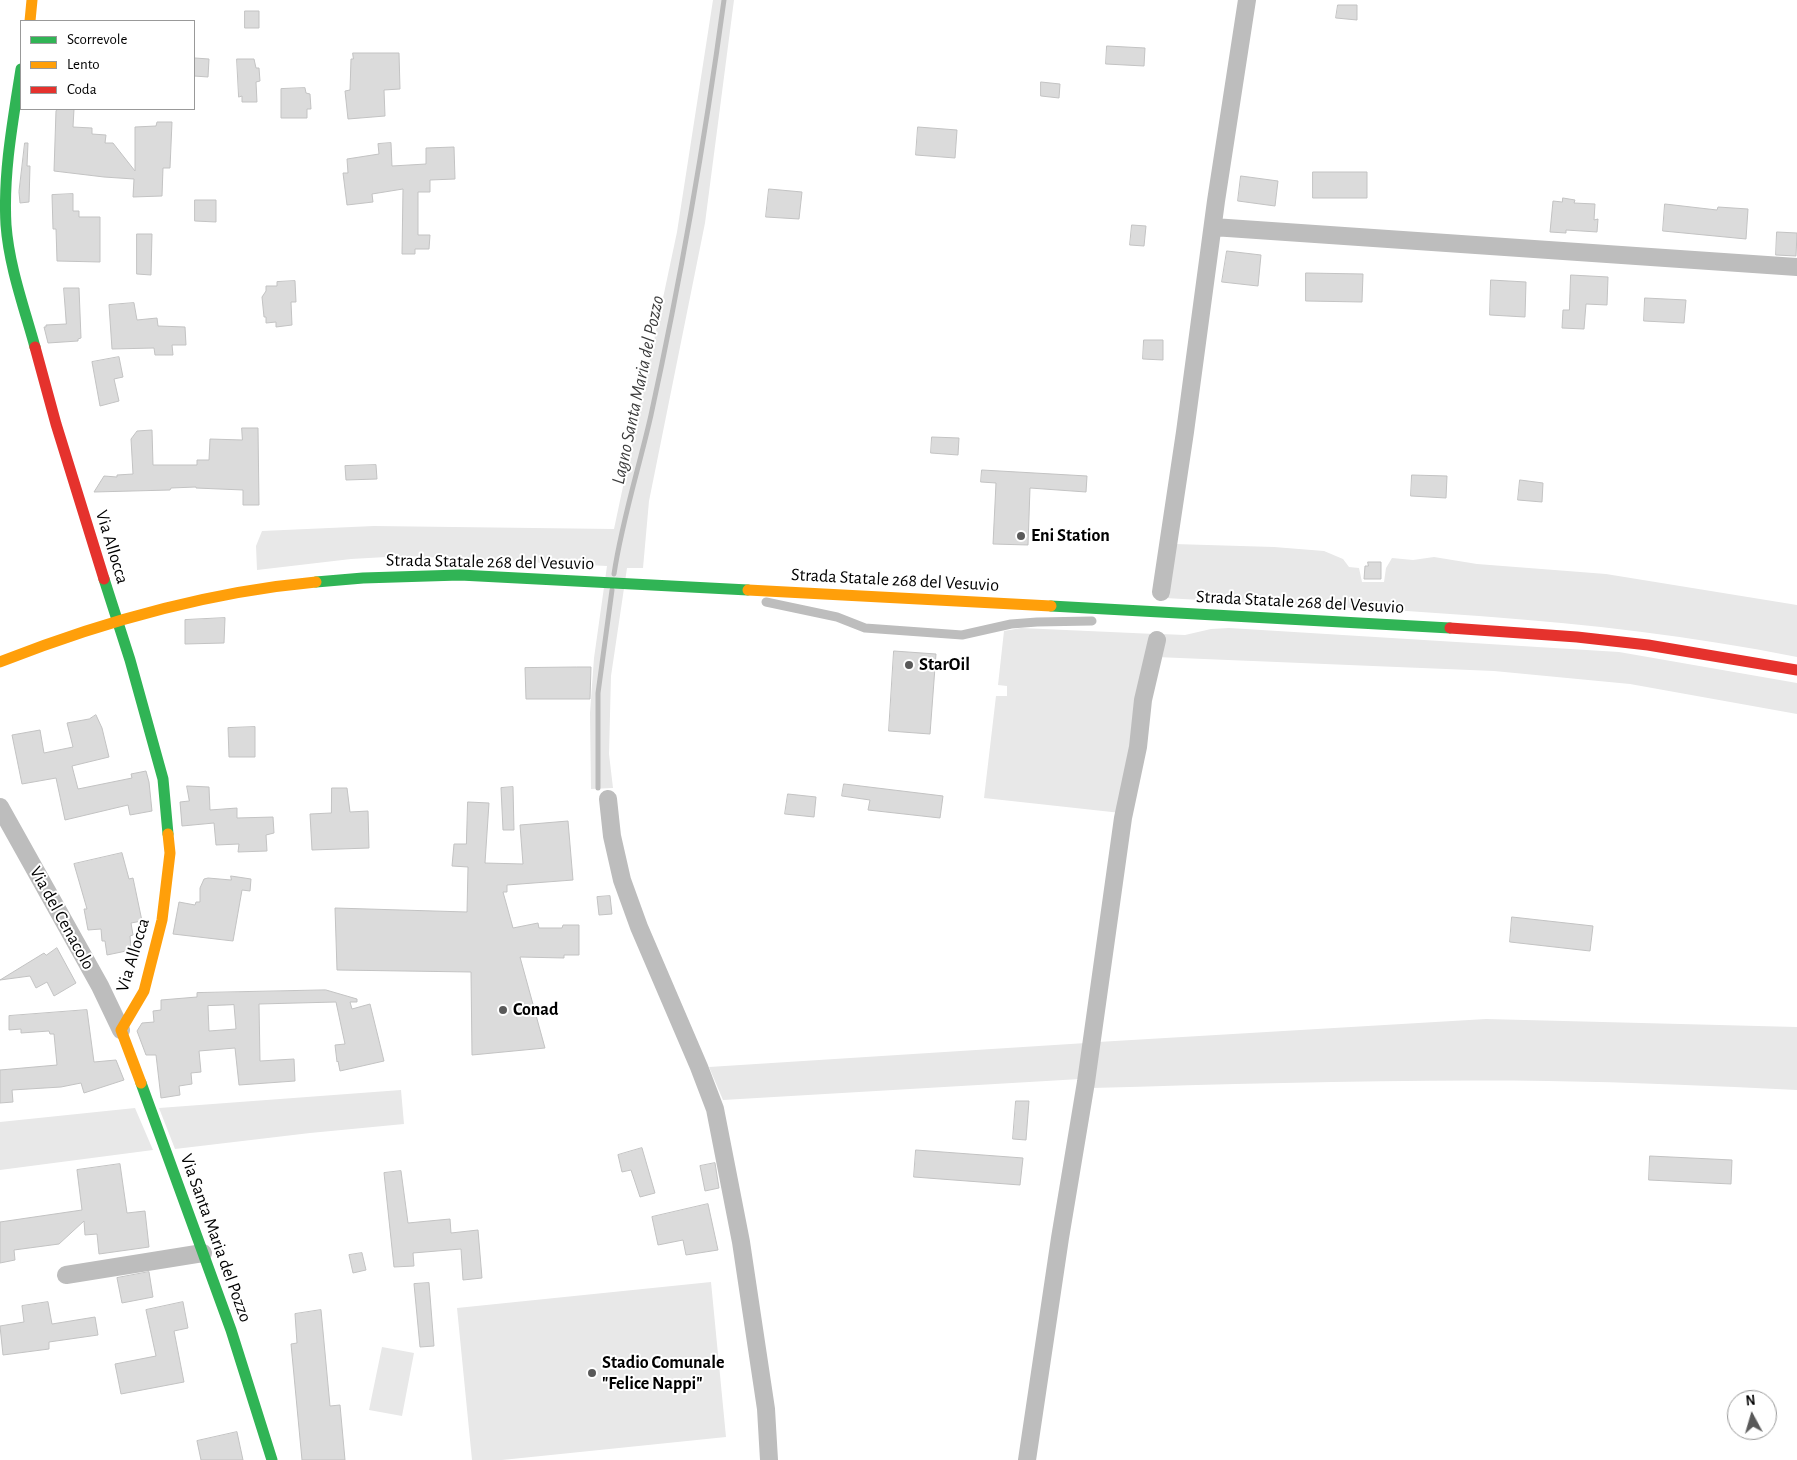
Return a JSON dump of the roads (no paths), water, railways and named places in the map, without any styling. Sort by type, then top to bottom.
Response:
[{"type":"main road","points":[[30,20],[32,0]]},
{"type":"main road","name":"Via Allocca","points":[[20,75],[5,191],[6,226],[12,262],[56,424],[130,660],[164,779],[170,853],[162,920],[144,991],[121,1030]]},
{"type":"main road","name":"Strada Statale 268 del Vesuvio","points":[[0,662],[55,640],[158,610],[263,588],[348,578],[417,575],[485,576],[710,587],[1493,630],[1577,637],[1702,653],[1797,670]]},
{"type":"main road","name":"Via Santa Maria del Pozzo","points":[[121,1030],[203,1253],[272,1460]]},
{"type":"street","points":[[1161,592],[1247,0]]},
{"type":"street","points":[[1213,227],[1797,267]]},
{"type":"street","points":[[1027,1460],[1060,1238],[1086,1082],[1123,818],[1138,747],[1144,700],[1157,640]]},
{"type":"street","points":[[608,799],[612,836],[625,889],[642,935],[699,1067],[715,1110],[741,1242],[766,1408],[770,1460]]},
{"type":"street","name":"Via del Cenacolo","points":[[0,806],[100,986],[121,1030]]},
{"type":"street","points":[[66,1275],[203,1253]]},
{"type":"lane","points":[[710,587],[788,608],[813,611],[865,628],[962,635],[1011,624],[1101,621]]},
{"type":"lane","points":[[1138,620],[1183,613]]},
{"type":"waterway","name":"Lagno Santa Maria del Pozzo","points":[[614,574],[626,514],[651,415],[682,260],[709,104],[724,0]]},
{"type":"waterway","name":"Lagno Santa Maria del Pozzo","points":[[598,788],[598,693],[612,590]]},
{"type":"place","name":"Eni Station","points":[[1021,536]]},
{"type":"place","name":"StarOil","points":[[909,665]]},
{"type":"place","name":"Conad","points":[[503,1010]]},
{"type":"place","name":"Stadio Comunale \"Felice Nappi\"","points":[[592,1373]]}]
